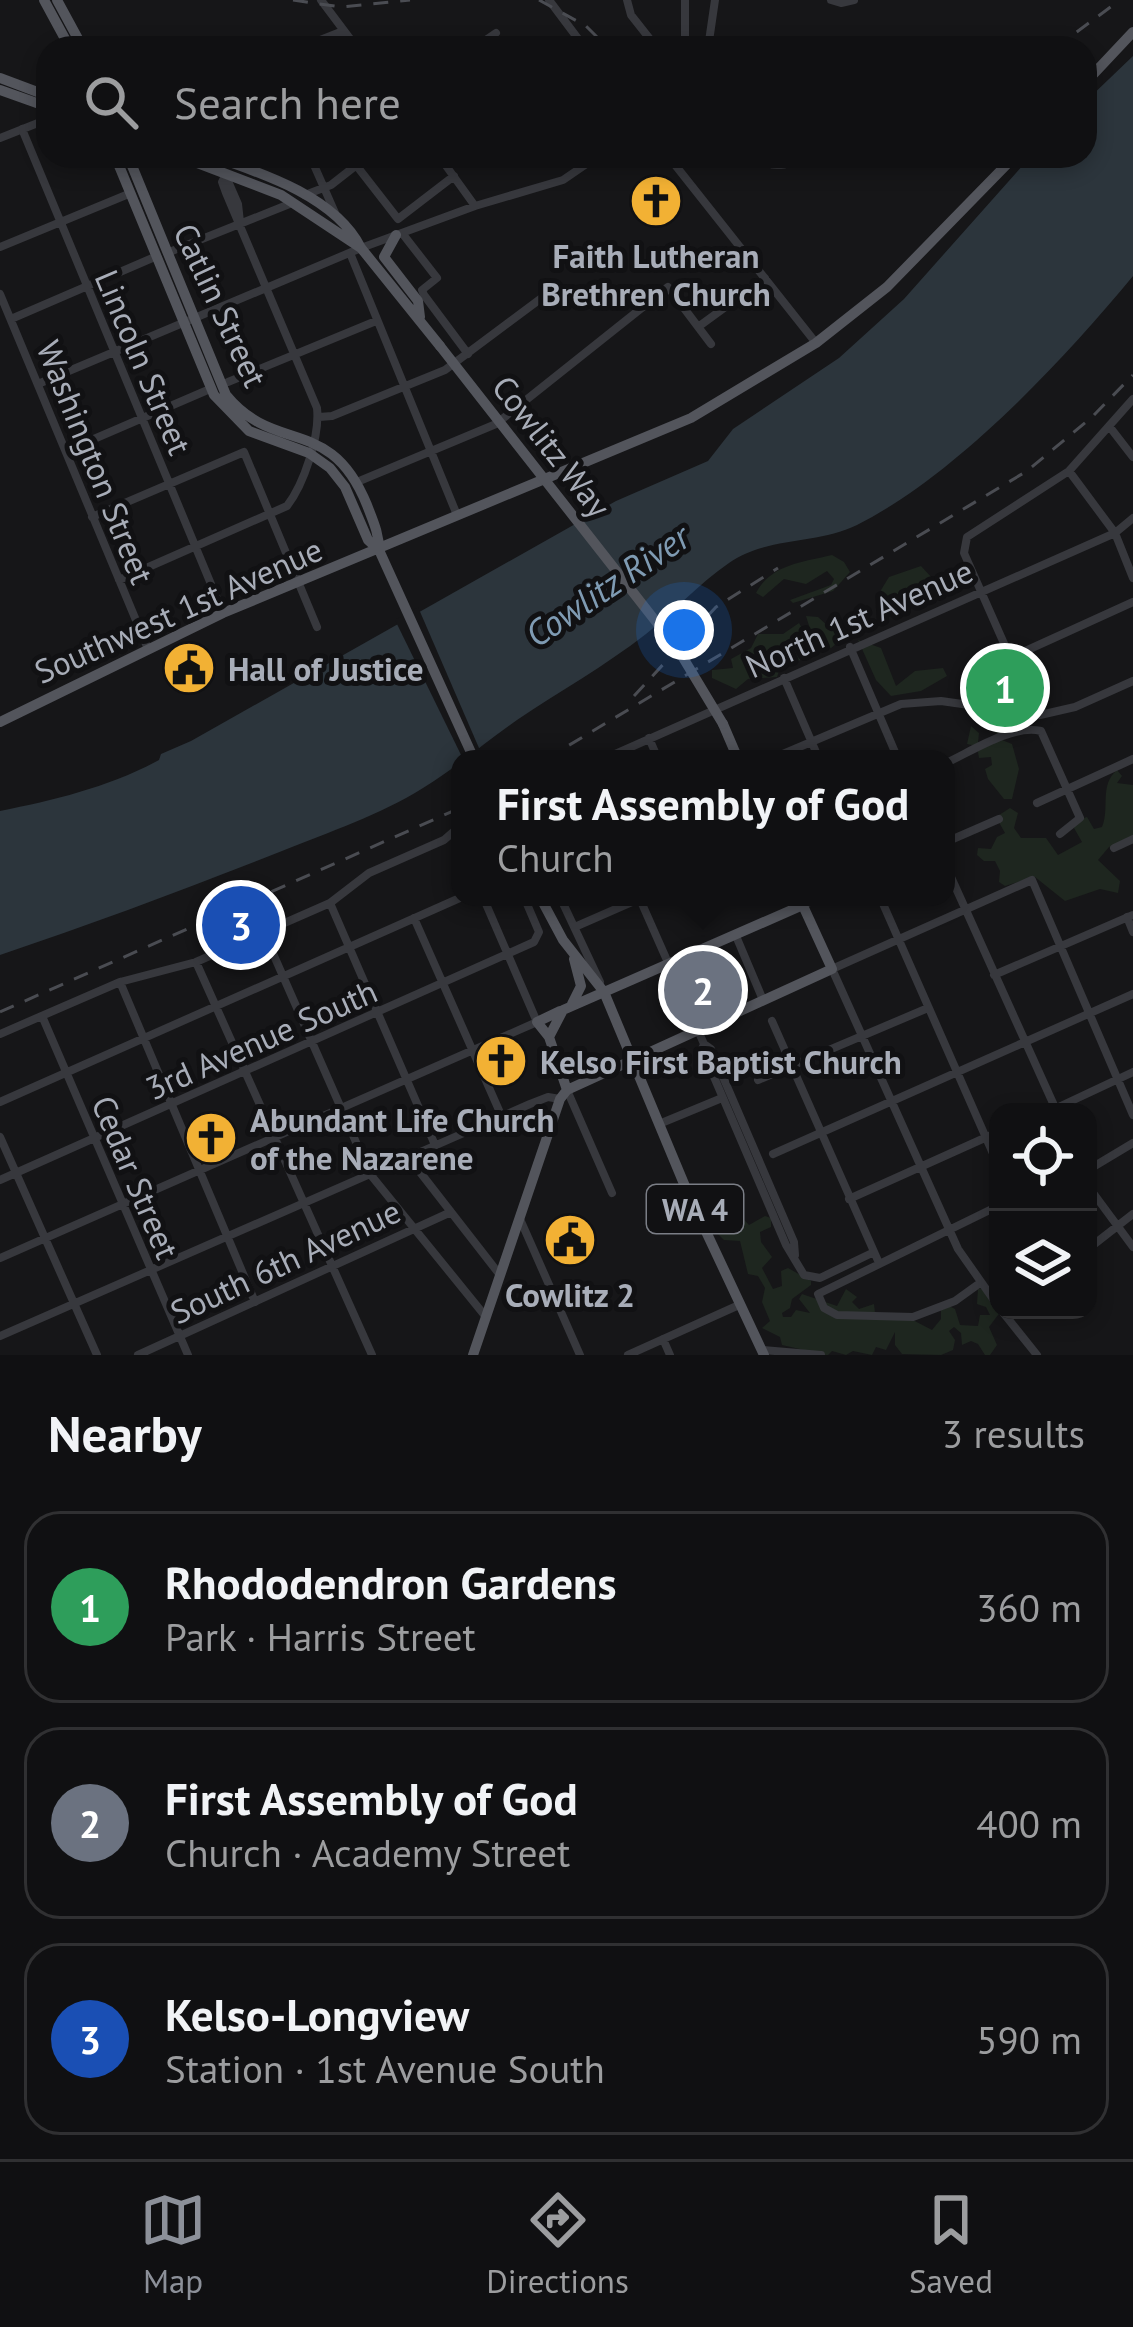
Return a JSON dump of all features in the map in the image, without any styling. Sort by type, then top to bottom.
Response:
[{"type":"main road","points":[[54,3],[66,36]]},
{"type":"main road","points":[[54,3],[75,36]]},
{"type":"main road","points":[[1097,70],[1133,32]]},
{"type":"main road","points":[[0,78],[36,92]]},
{"type":"main road","points":[[0,90],[36,103]]},
{"type":"main road","name":"Catlin Street","points":[[120,168],[161,255]]},
{"type":"main road","name":"Catlin Street","points":[[132,168],[210,389],[243,427],[311,447]]},
{"type":"main road","points":[[210,168],[298,199],[355,250],[420,320]]},
{"type":"main road","points":[[238,168],[338,219],[354,234],[355,250]]},
{"type":"main road","name":"Southwest 1st Avenue","points":[[0,722],[223,613],[691,418],[816,343],[887,287],[1003,168]]},
{"type":"main road","points":[[399,234],[384,257],[418,301],[420,320]]},
{"type":"main road","name":"Cowlitz Way","points":[[420,320],[679,651],[734,750]]},
{"type":"main road","name":"Catlin Street","points":[[188,321],[234,404],[256,423],[342,461],[357,482],[379,535],[379,550]]},
{"type":"main road","points":[[311,447],[340,479],[368,540],[379,550],[470,750]]},
{"type":"main road","points":[[545,906],[571,951],[604,992]]},
{"type":"main road","points":[[537,1022],[736,936],[792,906]]},
{"type":"main road","points":[[563,1094],[832,969],[803,906]]},
{"type":"main road","points":[[473,1355],[563,1094],[551,1031],[581,987],[571,951]]},
{"type":"main road","name":"WA 4","points":[[604,992],[763,1352]]},
{"type":"main road","points":[[537,1022],[551,1031]]},
{"type":"street","points":[[321,0],[348,36]]},
{"type":"street","points":[[549,0],[576,36]]},
{"type":"street","points":[[627,0],[631,15],[648,36]]},
{"type":"street","points":[[685,0],[685,36]]},
{"type":"street","points":[[710,36],[715,0]]},
{"type":"street","points":[[831,0],[854,0]]},
{"type":"street","points":[[331,36],[344,31]]},
{"type":"street","points":[[492,36],[496,33]]},
{"type":"street","points":[[0,138],[36,123]]},
{"type":"street","name":"Lincoln Street","points":[[22,129],[36,163]]},
{"type":"street","name":"Lincoln Street","points":[[38,168],[223,613]]},
{"type":"street","points":[[119,580],[271,515],[292,501],[319,417],[223,182],[223,168]]},
{"type":"street","points":[[316,168],[338,219]]},
{"type":"street","points":[[11,319],[298,199],[353,168]]},
{"type":"street","points":[[355,168],[398,219],[454,176]]},
{"type":"street","points":[[450,168],[476,206]]},
{"type":"street","points":[[38,384],[355,250],[563,180],[580,168]]},
{"type":"street","points":[[678,168],[816,343]]},
{"type":"street","points":[[0,247],[130,194]]},
{"type":"street","points":[[399,234],[437,278],[422,290],[468,354]]},
{"type":"street","points":[[355,250],[360,280],[457,516]]},
{"type":"street","points":[[698,327],[765,278]]},
{"type":"street","points":[[357,482],[496,424],[668,287],[711,344]]},
{"type":"street","points":[[319,417],[332,416],[445,370],[555,288]]},
{"type":"street","name":"Washington Street","points":[[0,294],[148,649]]},
{"type":"street","points":[[228,382],[377,321]]},
{"type":"street","points":[[66,451],[210,389]]},
{"type":"street","points":[[1021,682],[964,553],[967,538],[1069,471],[1133,399]]},
{"type":"street","points":[[1109,426],[1133,457]]},
{"type":"street","points":[[92,517],[244,452],[317,627]]},
{"type":"street","points":[[1069,471],[1114,533],[1133,578]]},
{"type":"street","name":"North 1st Avenue","points":[[623,750],[1114,533],[1133,518]]},
{"type":"street","points":[[978,707],[985,680],[1009,656],[1133,602]]},
{"type":"street","points":[[850,647],[894,750]]},
{"type":"street","points":[[784,677],[815,750]]},
{"type":"street","points":[[793,750],[879,712],[925,701],[1040,715],[1133,681]]},
{"type":"street","points":[[955,759],[1017,732],[1037,729],[1045,735],[1080,818],[1060,834]]},
{"type":"street","points":[[649,738],[654,750]]},
{"type":"street","points":[[1036,803],[1133,759]]},
{"type":"street","points":[[955,838],[999,819]]},
{"type":"street","points":[[0,1034],[120,982],[196,962],[264,933],[330,903],[369,873],[451,834]]},
{"type":"street","points":[[1114,848],[1133,839]]},
{"type":"street","points":[[989,1294],[958,1250],[832,969],[1031,880],[1133,1114]]},
{"type":"street","points":[[955,887],[1050,1103]]},
{"type":"street","points":[[0,1102],[451,902]]},
{"type":"street","points":[[330,903],[435,1145]]},
{"type":"street","points":[[0,1258],[537,1022],[487,906]]},
{"type":"street","name":"3rd Avenue South","points":[[0,1180],[508,954],[538,937],[527,906]]},
{"type":"street","points":[[565,906],[604,992]]},
{"type":"street","points":[[577,926],[621,906]]},
{"type":"street","points":[[645,906],[704,1044],[711,1049],[731,1094],[794,1242],[794,1255]]},
{"type":"street","points":[[884,906],[989,1145]]},
{"type":"street","points":[[994,975],[1130,916],[1133,932]]},
{"type":"street","points":[[413,918],[502,1117]]},
{"type":"street","points":[[264,933],[370,1174],[486,1317]]},
{"type":"street","points":[[736,936],[763,1000]]},
{"type":"street","points":[[196,962],[368,1353]]},
{"type":"street","points":[[120,982],[255,1302]]},
{"type":"street","points":[[772,1154],[1133,994]]},
{"type":"street","points":[[758,1081],[928,1008]]},
{"type":"street","name":"Cedar Street","points":[[42,1016],[188,1355]]},
{"type":"street","points":[[772,1021],[879,1263]]},
{"type":"street","points":[[704,1044],[722,1098],[786,1245],[804,1275],[820,1278],[872,1252]]},
{"type":"street","points":[[1070,1103],[1133,1072]]},
{"type":"street","points":[[0,1336],[548,1097],[563,1094],[612,1192]]},
{"type":"street","points":[[659,1124],[722,1098]]},
{"type":"street","points":[[849,1199],[989,1135]]},
{"type":"street","points":[[0,1137],[97,1355]]},
{"type":"street","points":[[1097,1163],[1132,1142]]},
{"type":"street","points":[[409,1158],[500,1274]]},
{"type":"street","points":[[1097,1199],[1133,1247]]},
{"type":"street","points":[[980,1282],[955,1301],[913,1317],[837,1315],[819,1300],[820,1290],[989,1210]]},
{"type":"street","name":"South 6th Avenue","points":[[138,1355],[451,1212]]},
{"type":"street","points":[[1097,1242],[1133,1214]]},
{"type":"street","points":[[519,1217],[580,1355]]},
{"type":"street","points":[[628,1355],[739,1305]]},
{"type":"street","points":[[1008,1319],[1036,1355]]},
{"type":"street","points":[[663,1339],[670,1355]]},
{"type":"street","points":[[763,1352],[821,1355]]},
{"type":"shaded area","points":[[832,555],[850,572],[833,591],[790,600],[831,585],[834,579],[827,571],[806,584],[784,579],[763,597],[756,593],[779,570]]},
{"type":"shaded area","points":[[921,566],[933,579],[930,592],[906,605],[887,602],[881,590],[889,577]]},
{"type":"shaded area","points":[[806,616],[818,617],[842,639],[831,648],[814,641],[799,661],[781,665],[777,677],[748,679],[736,689],[712,678],[712,670],[733,668],[731,659],[751,648],[758,634],[783,634],[799,623],[806,635],[810,629]]},
{"type":"shaded area","points":[[858,640],[881,648],[896,686],[915,671],[943,668],[947,676],[921,691],[891,696],[876,680]]},
{"type":"shaded area","points":[[1010,662],[1030,706],[1010,704],[1022,718],[1008,723],[1000,718],[1004,731],[1000,736],[990,729],[992,717],[985,711],[994,702],[988,695],[989,683]]},
{"type":"shaded area","points":[[971,726],[979,733],[978,743],[997,738],[1012,744],[1019,769],[1012,799],[1004,799],[988,779],[985,769],[992,765],[991,757],[979,758],[977,746],[967,744]]},
{"type":"shaded area","points":[[1117,770],[1122,776],[1117,783],[1133,785],[1133,839],[1109,847],[1098,860],[1120,881],[1118,893],[1100,889],[1065,901],[1035,877],[1005,886],[999,882],[995,861],[977,855],[978,848],[991,849],[1005,833],[996,817],[1010,808],[1018,813],[1014,828],[1021,838],[1046,838],[1058,855],[1082,842],[1075,821],[1087,817],[1094,829],[1102,827],[1106,790]]},
{"type":"shaded area","points":[[720,1209],[734,1209],[749,1225],[765,1216],[771,1218],[771,1227],[760,1232],[772,1257],[762,1268],[773,1289],[782,1286],[781,1271],[788,1268],[811,1281],[792,1299],[783,1317],[791,1317],[796,1310],[810,1313],[799,1299],[802,1294],[837,1306],[846,1289],[857,1297],[852,1302],[859,1309],[874,1304],[875,1313],[909,1318],[932,1330],[941,1319],[941,1310],[949,1306],[955,1309],[960,1325],[978,1326],[980,1315],[989,1315],[995,1319],[989,1327],[997,1345],[985,1355],[978,1344],[962,1345],[961,1333],[954,1327],[949,1331],[955,1340],[953,1350],[941,1355],[902,1354],[895,1345],[895,1332],[886,1350],[876,1347],[872,1355],[832,1351],[802,1355],[813,1352],[782,1345],[780,1337],[762,1328],[770,1321],[762,1302],[765,1288],[758,1276],[748,1274],[740,1241],[724,1240],[716,1232]]},
{"type":"shaded area","points":[[978,1289],[989,1296],[989,1313],[977,1304]]},
{"type":"water","name":"Cowlitz River","points":[[1133,56],[1133,276],[1006,414],[932,477],[857,525],[760,548],[729,563],[630,646],[476,750],[451,750],[451,768],[389,807],[0,955],[0,811],[81,792],[159,760],[161,754],[616,501],[708,461],[733,429],[839,358],[904,299],[1020,168],[1097,168],[1097,90]]},
{"type":"pier","points":[[418,607],[480,750],[459,750],[395,620]]},
{"type":"railway","points":[[293,0],[341,7],[410,0]]},
{"type":"railway","points":[[539,0],[596,36]]},
{"type":"railway","points":[[1071,36],[1120,0]]},
{"type":"railway","points":[[561,750],[1027,471],[1092,417],[1133,375]]},
{"type":"railway","points":[[634,696],[716,607],[778,568]]},
{"type":"railway","points":[[0,1012],[451,812]]},
{"type":"place","name":"Faith Lutheran Brethren Church","points":[[656,201]]},
{"type":"place","name":"Hall of Justice","points":[[189,668]]},
{"type":"place","name":"Rhododendron Gardens","points":[[1005,688]]},
{"type":"place","name":"Kelso-Longview","points":[[241,925]]},
{"type":"place","name":"First Assembly of God","points":[[703,990]]},
{"type":"place","name":"Kelso First Baptist Church","points":[[501,1061]]},
{"type":"place","name":"Abundant Life Church of the Nazarene","points":[[211,1138]]},
{"type":"place","name":"Cowlitz 2","points":[[570,1240]]}]
